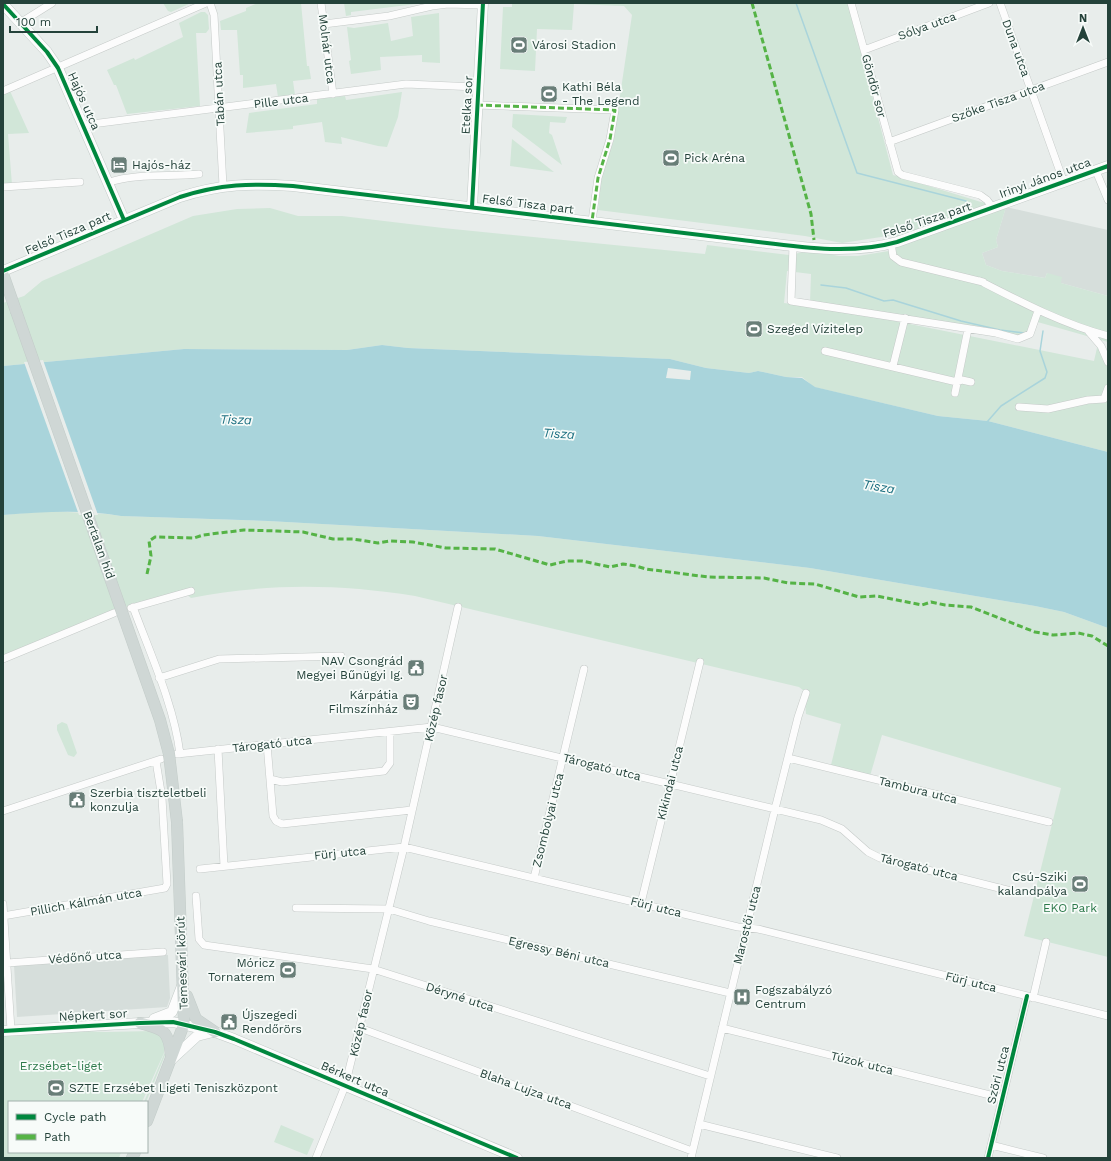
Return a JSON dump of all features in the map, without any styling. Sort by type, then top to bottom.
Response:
[{"type":"main road","name":"Hajós utca","points":[[3,4],[46,52],[58,68],[124,220]]},
{"type":"main road","name":"Etelka sor","points":[[472,207],[483,4]]},
{"type":"main road","name":"Irinyi János utca","points":[[991,208],[1108,166]]},
{"type":"main road","name":"Felső Tisza part","points":[[3,272],[180,197],[224,186],[255,184],[293,186],[793,246],[850,249],[891,243],[991,208]]},
{"type":"main road","name":"Bertalan híd","points":[[3,272],[160,720],[169,754],[177,822]]},
{"type":"main road","name":"Temesvári körút","points":[[148,1119],[172,1060],[184,1024],[177,822]]},
{"type":"main road","points":[[140,1022],[162,1017],[172,1012],[183,984]]},
{"type":"main road","points":[[183,984],[196,1019],[215,1032]]},
{"type":"main road","points":[[140,1022],[157,1027],[166,1033],[170,1044],[172,1060]]},
{"type":"main road","name":"Népkert sor","points":[[7,1030],[140,1022],[184,1024]]},
{"type":"main road","name":"Bérkert utca","points":[[184,1024],[215,1032],[517,1158]]},
{"type":"main road","points":[[172,1060],[197,1036],[215,1032]]},
{"type":"street","points":[[20,23],[52,3]]},
{"type":"street","points":[[3,91],[206,3]]},
{"type":"street","name":"Tabán utca","points":[[210,3],[214,15],[224,186]]},
{"type":"street","name":"Molnár utca","points":[[321,3],[333,94]]},
{"type":"street","name":"Göndör sor","points":[[851,3],[896,170]]},
{"type":"street","name":"Sólya utca","points":[[864,50],[989,3]]},
{"type":"street","name":"Duna utca","points":[[1000,3],[1064,183]]},
{"type":"street","points":[[324,24],[389,16],[432,6],[483,4]]},
{"type":"street","name":"Szőke Tisza utca","points":[[889,142],[1108,62]]},
{"type":"street","name":"Pille utca","points":[[84,125],[406,84],[478,87]]},
{"type":"street","points":[[477,105],[615,110],[610,139],[598,178],[592,221]]},
{"type":"street","name":"Irinyi János utca","points":[[896,170],[902,175],[980,195],[987,200],[991,208]]},
{"type":"street","name":"Irinyi János utca","points":[[1096,171],[1108,200]]},
{"type":"street","points":[[108,182],[120,178],[200,174]]},
{"type":"street","points":[[3,186],[80,182]]},
{"type":"street","points":[[891,243],[893,256],[901,262],[1005,288]]},
{"type":"street","points":[[793,246],[791,302],[905,318],[996,333],[1018,339],[1024,338],[1030,334],[1038,311]]},
{"type":"street","points":[[980,281],[1038,311],[1088,331],[1108,336]]},
{"type":"street","points":[[893,366],[905,318]]},
{"type":"street","points":[[955,393],[968,329]]},
{"type":"street","points":[[1088,331],[1098,342],[1108,362]]},
{"type":"street","points":[[825,351],[957,382],[962,380],[971,382]]},
{"type":"street","points":[[1019,407],[1048,409],[1088,400],[1104,399],[1108,388]]},
{"type":"street","points":[[191,591],[132,608],[158,678],[219,659],[232,657],[341,656]]},
{"type":"street","name":"Közép fasor","points":[[316,1158],[345,1086],[360,1028],[432,727],[458,607]]},
{"type":"street","points":[[3,659],[114,613]]},
{"type":"street","name":"Kikindai utca","points":[[641,903],[700,662]]},
{"type":"street","name":"Zsombolyai utca","points":[[534,878],[584,669]]},
{"type":"street","name":"Tárogató utca","points":[[158,678],[178,740],[179,754],[432,727],[832,824],[842,829],[873,856],[1011,891]]},
{"type":"street","name":"Marostői utca","points":[[692,1154],[775,809],[798,717],[806,693]]},
{"type":"street","points":[[270,779],[282,782],[384,771],[390,763],[390,732]]},
{"type":"street","points":[[267,744],[273,816],[276,821],[282,824],[412,810]]},
{"type":"street","points":[[218,749],[224,866]]},
{"type":"street","name":"Tambura utca","points":[[788,758],[1049,822]]},
{"type":"street","name":"Pillich Kálmán utca","points":[[3,811],[159,760],[167,884],[165,888],[3,916]]},
{"type":"street","name":"Fürj utca","points":[[200,869],[404,847],[746,928],[758,929],[1108,1016]]},
{"type":"street","name":"Temesvári körút","points":[[196,896],[199,939],[204,945]]},
{"type":"street","points":[[3,904],[7,963],[7,1030]]},
{"type":"street","points":[[296,908],[389,908]]},
{"type":"street","name":"Egressy Béni utca","points":[[389,908],[423,919],[730,993]]},
{"type":"street","name":"Szöri utca","points":[[988,1158],[1002,1098],[1046,942]]},
{"type":"street","name":"Déryné utca","points":[[204,945],[373,969],[710,1076]]},
{"type":"street","name":"Védőnő utca","points":[[7,963],[163,952]]},
{"type":"street","name":"Blaha Lujza utca","points":[[360,1028],[692,1154]]},
{"type":"street","name":"Túzok utca","points":[[722,1028],[1002,1098]]},
{"type":"street","points":[[699,1124],[837,1158]]},
{"type":"street","points":[[991,1145],[1044,1158]]},
{"type":"shaded area","points":[[1006,207],[1108,230],[1108,296],[1061,283],[1047,273],[1045,278],[1002,271],[986,265],[982,253],[998,247],[996,240]]},
{"type":"shaded area","points":[[168,955],[170,998],[167,1007],[17,1017],[14,965]]},
{"type":"green space","points":[[163,3],[191,3],[171,12],[168,11]]},
{"type":"green space","points":[[258,3],[301,3],[307,66],[309,66],[311,79],[293,81],[295,95],[278,97],[276,84],[243,88],[243,75],[240,75],[237,30],[221,30],[220,21],[246,11],[246,8]]},
{"type":"green space","points":[[344,3],[424,3],[351,12],[351,15],[346,16]]},
{"type":"green space","points":[[512,3],[848,3],[893,175],[981,202],[1006,207],[996,240],[998,247],[982,253],[986,265],[1002,271],[1045,278],[1047,273],[1062,277],[1061,283],[1108,296],[1108,342],[1034,321],[1029,333],[1020,337],[810,303],[811,274],[787,271],[784,303],[855,313],[1094,361],[1097,348],[1108,351],[1108,452],[988,421],[938,416],[814,387],[802,377],[786,377],[758,371],[749,373],[706,368],[670,359],[408,348],[382,345],[347,350],[184,349],[3,366],[3,303],[24,296],[42,281],[193,216],[237,209],[270,208],[298,216],[342,216],[443,228],[705,254],[707,245],[789,255],[804,252],[839,256],[858,256],[895,250],[894,235],[842,243],[805,236],[598,210],[602,174],[613,143],[632,15],[624,6],[574,4],[572,30],[537,29],[535,71],[500,69],[503,7],[512,7]]},
{"type":"green space","points":[[201,12],[205,12],[208,15],[209,29],[206,33],[196,33],[200,106],[127,114],[116,85],[114,85],[107,70],[134,58],[135,60],[183,37],[179,23]]},
{"type":"green space","points":[[439,13],[440,63],[422,62],[422,55],[380,57],[381,70],[351,74],[347,27],[354,28],[388,23],[391,41],[413,36],[411,17]]},
{"type":"green space","points":[[10,91],[29,133],[8,134],[12,185],[3,185],[3,94]]},
{"type":"green space","points":[[402,92],[398,117],[387,147],[341,137],[342,144],[325,142],[322,122],[293,126],[293,129],[246,133],[249,113],[317,104],[317,99],[345,96],[346,100]]},
{"type":"green space","points":[[513,114],[567,117],[565,123],[550,122],[549,133],[552,135],[562,165],[512,127]]},
{"type":"green space","points":[[512,139],[554,172],[510,166]]},
{"type":"green space","name":"EKO Park","points":[[47,511],[121,516],[268,521],[538,536],[810,568],[1035,606],[1064,612],[1108,628],[1108,957],[1024,936],[1061,788],[882,735],[870,776],[831,765],[841,724],[806,714],[804,691],[799,687],[415,596],[330,587],[247,590],[191,598],[182,591],[108,612],[3,656],[3,515]]},
{"type":"green space","points":[[62,722],[67,724],[77,753],[74,757],[68,755],[57,730],[57,725]]},
{"type":"green space","name":"Erzsébet-liget","points":[[57,1030],[106,1032],[153,1031],[160,1034],[164,1040],[164,1053],[142,1101],[8,1101],[8,1153],[121,1153],[119,1158],[3,1158],[3,1033]]},
{"type":"green space","points":[[166,1053],[146,1101],[144,1101],[164,1054]]},
{"type":"green space","points":[[281,1125],[314,1139],[307,1155],[274,1142]]},
{"type":"water","name":"Tisza","points":[[382,345],[408,348],[670,359],[706,368],[749,373],[758,371],[786,377],[802,378],[815,387],[938,416],[988,421],[1108,452],[1108,628],[1064,612],[1035,606],[810,568],[538,536],[268,521],[121,516],[92,512],[47,512],[3,515],[3,366],[184,349],[347,350]]},
{"type":"pier","points":[[43,360],[98,515],[79,515],[24,362]]},
{"type":"pier","points":[[668,368],[691,371],[690,380],[666,378]]},
{"type":"waterway","points":[[796,3],[857,173],[966,201]]},
{"type":"waterway","points":[[821,285],[846,288],[884,301],[893,300],[961,321],[1000,330],[1025,333]]},
{"type":"waterway","points":[[987,422],[1001,406],[1045,378],[1047,372],[1040,351],[1043,331]]},
{"type":"marked path","points":[[752,3],[811,214],[814,240]]},
{"type":"marked path","points":[[477,105],[615,110],[610,139],[598,178],[592,221]]},
{"type":"marked path","points":[[147,574],[151,556],[149,541],[155,537],[194,538],[203,535],[244,530],[303,532],[333,539],[353,539],[378,543],[390,541],[413,542],[446,548],[495,549],[550,565],[567,561],[582,561],[610,567],[623,564],[646,569],[708,577],[764,578],[788,583],[815,584],[859,597],[877,596],[922,605],[931,602],[945,605],[971,607],[1035,632],[1053,635],[1078,633],[1092,636],[1108,646]]},
{"type":"cycle path","points":[[472,207],[483,3]]},
{"type":"cycle path","points":[[3,4],[47,52],[58,68],[124,220]]},
{"type":"cycle path","points":[[3,271],[180,197],[209,189],[223,187],[250,185],[293,186],[781,245],[839,249],[878,246],[897,242],[1108,166]]},
{"type":"cycle path","points":[[988,1158],[1027,996]]},
{"type":"cycle path","points":[[3,1031],[173,1022],[215,1032],[517,1158]]},
{"type":"place","name":"Városi Stadion","points":[[519,45]]},
{"type":"place","name":"Kathi Béla - The Legend","points":[[549,94]]},
{"type":"place","name":"Pick Aréna","points":[[671,158]]},
{"type":"place","name":"Hajós-ház","points":[[119,165]]},
{"type":"place","name":"Szeged Vízitelep","points":[[754,329]]},
{"type":"place","name":"NAV Csongrád Megyei Bűnügyi Ig.","points":[[416,668]]},
{"type":"place","name":"Kárpátia Filmszínház","points":[[411,702]]},
{"type":"place","name":"Szerbia tiszteletbeli konzulja","points":[[77,800]]},
{"type":"place","name":"Csú-Sziki kalandpálya","points":[[1080,884]]},
{"type":"place","name":"Móricz Tornaterem","points":[[288,970]]},
{"type":"place","name":"Fogszabályzó Centrum","points":[[742,997]]},
{"type":"place","name":"Újszegedi Rendőrörs","points":[[229,1022]]},
{"type":"place","name":"SZTE Erzsébet Ligeti Teniszközpont","points":[[56,1088]]}]
